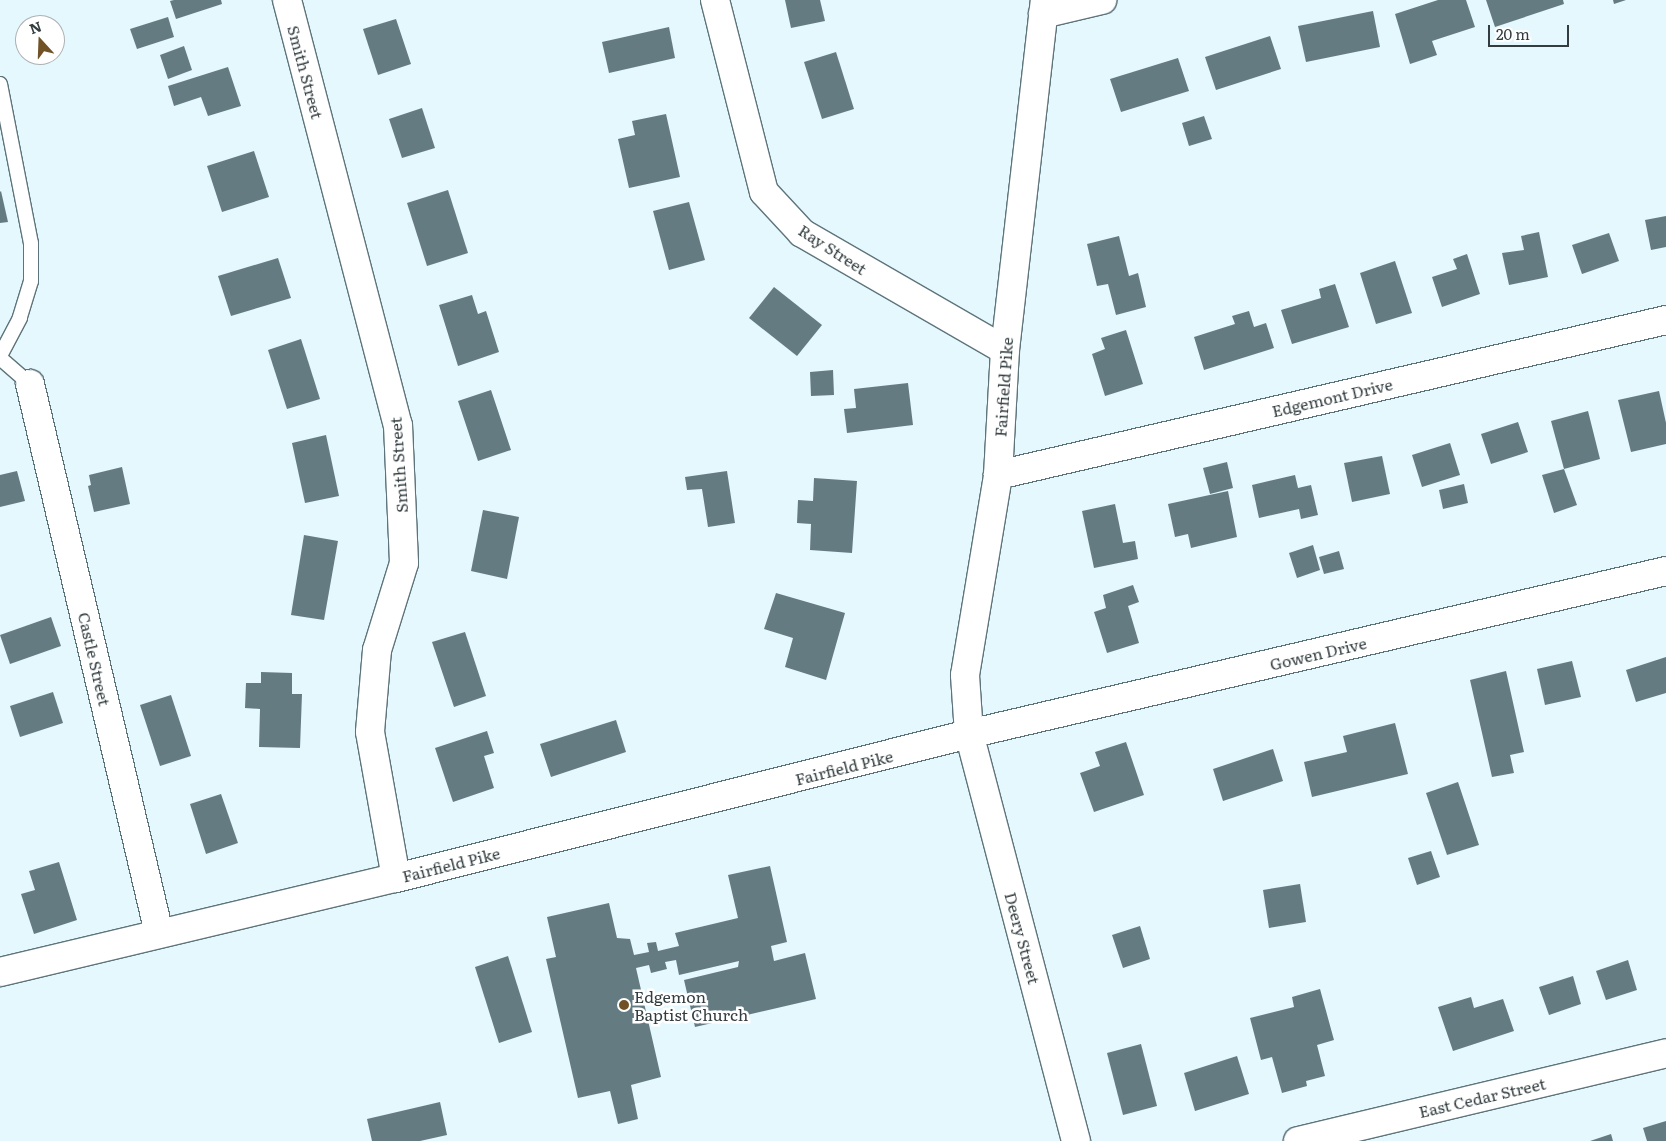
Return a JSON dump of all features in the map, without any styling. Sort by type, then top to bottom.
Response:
[{"type":"street","name":"Smith Street","points":[[287,0],[398,425],[404,563],[377,650],[370,732],[396,878]]},
{"type":"street","name":"Ray Street","points":[[715,0],[764,192],[802,233],[1005,350]]},
{"type":"street","points":[[1044,7],[1102,0]]},
{"type":"street","name":"Fairfield Pike","points":[[0,972],[396,878],[970,734],[966,675],[998,475],[1005,350],[1044,7]]},
{"type":"street","name":"Edgemont Drive","points":[[998,475],[1666,320]]},
{"type":"street","name":"Castle Street","points":[[30,384],[159,933]]},
{"type":"street","name":"Gowen Drive","points":[[970,734],[1666,571]]},
{"type":"street","name":"Deery Street","points":[[970,734],[1076,1141]]},
{"type":"street","name":"East Cedar Street","points":[[1298,1141],[1666,1053]]},
{"type":"lane","points":[[0,84],[31,243],[31,281],[20,318],[0,357],[30,384]]},
{"type":"building","points":[[221,0],[222,4],[176,19],[170,1]]},
{"type":"building","points":[[785,0],[820,0],[825,21],[791,28]]},
{"type":"building","points":[[1438,0],[1466,0],[1475,27],[1432,41],[1437,55],[1410,64],[1395,14]]},
{"type":"building","points":[[1486,0],[1563,0],[1564,4],[1495,27]]},
{"type":"building","points":[[1613,0],[1626,0],[1614,4]]},
{"type":"building","points":[[1373,11],[1380,47],[1306,62],[1298,26]]},
{"type":"building","points":[[168,17],[174,37],[137,49],[130,29]]},
{"type":"building","points":[[396,19],[411,64],[378,75],[363,29]]},
{"type":"building","points":[[669,27],[675,58],[609,73],[602,42]]},
{"type":"building","points":[[1270,36],[1281,69],[1216,90],[1205,57]]},
{"type":"building","points":[[184,46],[192,70],[168,79],[160,55]]},
{"type":"building","points":[[836,52],[854,109],[822,119],[804,62]]},
{"type":"building","points":[[1178,58],[1189,91],[1121,112],[1110,79]]},
{"type":"building","points":[[228,67],[241,106],[208,116],[201,97],[174,106],[168,86]]},
{"type":"building","points":[[422,108],[435,148],[402,158],[389,119]]},
{"type":"building","points":[[666,114],[680,177],[629,188],[618,139],[635,135],[632,121]]},
{"type":"building","points":[[1204,116],[1212,139],[1189,146],[1182,123]]},
{"type":"building","points":[[254,151],[269,197],[222,212],[207,166]]},
{"type":"building","points":[[448,190],[468,253],[427,266],[407,203]]},
{"type":"building","points":[[0,192],[8,222],[0,223]]},
{"type":"building","points":[[689,202],[705,260],[669,270],[653,211]]},
{"type":"building","points":[[1666,216],[1666,247],[1651,250],[1645,220]]},
{"type":"building","points":[[1539,232],[1548,277],[1509,285],[1502,253],[1524,250],[1521,236]]},
{"type":"building","points":[[1609,233],[1619,261],[1582,274],[1572,245]]},
{"type":"building","points":[[1119,236],[1129,276],[1138,273],[1146,307],[1116,315],[1108,284],[1097,286],[1087,244]]},
{"type":"building","points":[[1467,254],[1480,294],[1442,307],[1432,277],[1457,269],[1453,259]]},
{"type":"building","points":[[278,258],[291,298],[231,316],[218,276]]},
{"type":"building","points":[[1395,261],[1412,313],[1376,324],[1360,273]]},
{"type":"building","points":[[1335,284],[1349,327],[1292,344],[1281,310],[1321,298],[1319,289]]},
{"type":"building","points":[[774,287],[822,325],[797,356],[749,318]]},
{"type":"building","points":[[472,295],[478,314],[486,311],[499,352],[458,366],[439,305]]},
{"type":"building","points":[[1249,311],[1254,327],[1266,323],[1274,348],[1204,370],[1194,337],[1235,324],[1232,316]]},
{"type":"building","points":[[1126,330],[1143,384],[1105,396],[1092,354],[1105,349],[1101,338]]},
{"type":"building","points":[[301,339],[320,399],[287,409],[268,350]]},
{"type":"building","points":[[833,370],[834,395],[811,396],[810,372]]},
{"type":"building","points":[[908,383],[913,425],[847,433],[844,409],[856,408],[854,389]]},
{"type":"building","points":[[491,390],[511,450],[478,461],[458,401]]},
{"type":"building","points":[[1659,391],[1666,423],[1666,444],[1631,452],[1618,400]]},
{"type":"building","points":[[1588,411],[1600,459],[1564,469],[1551,421]]},
{"type":"building","points":[[1518,422],[1528,452],[1491,464],[1481,434]]},
{"type":"building","points":[[326,435],[339,496],[305,503],[292,443]]},
{"type":"building","points":[[1450,443],[1460,475],[1422,487],[1412,455]]},
{"type":"building","points":[[1382,456],[1390,494],[1352,502],[1344,463]]},
{"type":"building","points":[[1227,462],[1233,488],[1210,494],[1203,468]]},
{"type":"building","points":[[122,467],[130,504],[94,512],[88,486],[91,485],[89,475]]},
{"type":"building","points":[[1564,469],[1577,505],[1554,513],[1542,475]]},
{"type":"building","points":[[17,471],[25,501],[0,507],[0,475]]},
{"type":"building","points":[[727,471],[735,523],[708,527],[702,489],[687,490],[685,477]]},
{"type":"building","points":[[1295,475],[1298,488],[1311,485],[1318,515],[1301,519],[1299,509],[1259,518],[1252,485]]},
{"type":"building","points":[[814,478],[857,481],[852,553],[810,550],[811,524],[797,523],[798,500],[813,501]]},
{"type":"building","points":[[1464,484],[1468,503],[1443,509],[1439,490]]},
{"type":"building","points":[[1228,491],[1237,537],[1191,548],[1188,534],[1175,537],[1168,504]]},
{"type":"building","points":[[1115,504],[1123,543],[1135,541],[1138,559],[1094,568],[1082,511]]},
{"type":"building","points":[[483,510],[519,517],[507,579],[471,571]]},
{"type":"building","points":[[304,535],[338,541],[324,620],[291,615]]},
{"type":"building","points":[[1313,545],[1320,570],[1297,578],[1289,553]]},
{"type":"building","points":[[1339,551],[1344,569],[1324,574],[1319,557]]},
{"type":"building","points":[[1133,585],[1139,602],[1128,606],[1139,643],[1107,653],[1094,612],[1106,608],[1103,595]]},
{"type":"building","points":[[776,593],[845,613],[826,680],[785,667],[793,638],[764,629]]},
{"type":"building","points":[[51,617],[61,646],[10,664],[0,635]]},
{"type":"building","points":[[465,632],[486,696],[454,707],[432,642]]},
{"type":"building","points":[[1666,657],[1666,693],[1636,702],[1626,670]]},
{"type":"building","points":[[1572,661],[1581,697],[1545,705],[1537,669]]},
{"type":"building","points":[[1506,671],[1524,752],[1510,755],[1514,773],[1492,777],[1470,680]]},
{"type":"building","points":[[261,672],[292,673],[292,694],[302,694],[300,748],[259,747],[260,709],[245,708],[246,683],[261,683]]},
{"type":"building","points":[[53,692],[63,723],[20,737],[10,706]]},
{"type":"building","points":[[171,695],[191,756],[160,766],[140,705]]},
{"type":"building","points":[[616,720],[626,752],[551,777],[540,744]]},
{"type":"building","points":[[1395,723],[1408,774],[1312,797],[1304,762],[1347,752],[1343,736]]},
{"type":"building","points":[[487,731],[494,753],[484,756],[494,788],[453,802],[435,748]]},
{"type":"building","points":[[1126,742],[1144,795],[1094,812],[1080,773],[1100,766],[1095,752]]},
{"type":"building","points":[[1273,749],[1283,781],[1223,801],[1213,769]]},
{"type":"building","points":[[1458,782],[1479,845],[1447,855],[1426,793]]},
{"type":"building","points":[[221,794],[238,843],[206,854],[190,804]]},
{"type":"building","points":[[1431,851],[1440,877],[1417,885],[1408,858]]},
{"type":"building","points":[[59,862],[77,920],[34,934],[21,894],[35,890],[29,871]]},
{"type":"building","points":[[770,866],[787,942],[771,946],[774,961],[805,953],[816,999],[695,1027],[684,980],[738,967],[739,961],[679,975],[676,960],[665,962],[667,969],[651,973],[649,965],[636,968],[661,1077],[631,1085],[638,1119],[618,1124],[610,1091],[578,1098],[546,959],[556,957],[547,917],[609,903],[617,938],[630,939],[634,955],[649,952],[647,943],[656,942],[658,951],[679,946],[675,933],[738,918],[728,875]]},
{"type":"building","points":[[1300,884],[1306,922],[1269,928],[1263,890]]},
{"type":"building","points":[[1140,926],[1150,959],[1123,968],[1112,935]]},
{"type":"building","points":[[508,956],[532,1032],[499,1043],[475,967]]},
{"type":"building","points":[[1628,960],[1637,990],[1606,1000],[1596,971]]},
{"type":"building","points":[[1573,976],[1581,1004],[1549,1015],[1539,987]]},
{"type":"building","points":[[1320,989],[1334,1040],[1317,1045],[1325,1076],[1306,1081],[1307,1086],[1282,1093],[1272,1057],[1261,1060],[1250,1018],[1294,1007],[1292,997]]},
{"type":"building","points":[[1471,997],[1474,1008],[1503,999],[1514,1031],[1453,1051],[1438,1007]]},
{"type":"building","points":[[1141,1044],[1157,1106],[1123,1115],[1107,1053]]},
{"type":"building","points":[[1237,1056],[1249,1094],[1195,1111],[1184,1073]]},
{"type":"building","points":[[440,1102],[447,1135],[420,1141],[372,1141],[367,1119]]},
{"type":"building","points":[[1666,1121],[1666,1141],[1647,1141],[1643,1128]]},
{"type":"building","points":[[1611,1134],[1613,1141],[1590,1141]]},
{"type":"place","name":"Edgemon Baptist Church","points":[[624,1005]]}]
